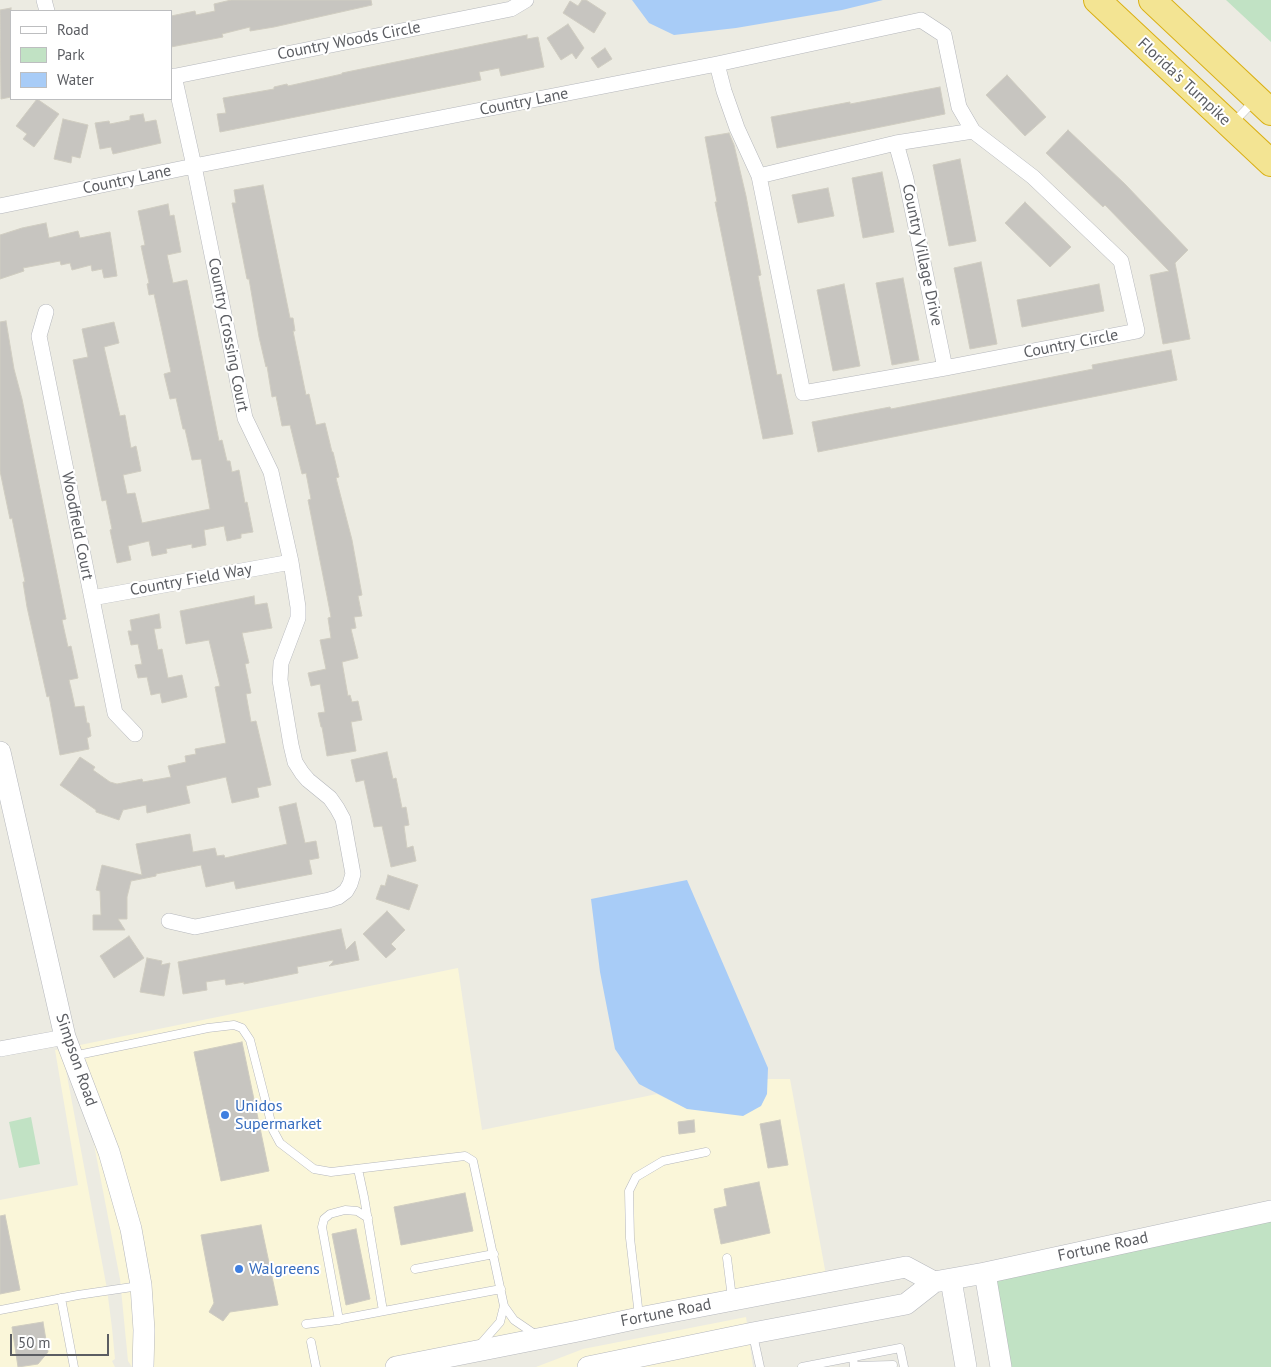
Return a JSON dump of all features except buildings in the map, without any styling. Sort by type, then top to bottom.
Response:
[{"type":"highway","name":"Florida's Turnpike","points":[[1097,0],[1271,163]]},
{"type":"highway","points":[[1152,0],[1264,105]]},
{"type":"main road","name":"Simpson Road","points":[[0,752],[68,1047],[109,1152],[131,1229],[141,1286],[144,1330],[143,1367]]},
{"type":"main road","name":"Fortune Road","points":[[588,1367],[752,1332],[906,1304],[942,1281],[1271,1211]]},
{"type":"main road","name":"Fortune Road","points":[[396,1367],[906,1267],[942,1281]]},
{"type":"main road","points":[[985,1273],[1001,1367]]},
{"type":"main road","points":[[942,1281],[966,1367]]},
{"type":"street","name":"Country Woods Circle","points":[[173,77],[511,9],[526,0]]},
{"type":"street","name":"Country Lane","points":[[0,206],[194,166],[717,64],[922,20],[944,35],[959,107],[974,131]]},
{"type":"street","name":"Country Circle","points":[[717,64],[737,128],[759,176],[804,393],[1136,331],[1120,261],[1033,177],[974,131]]},
{"type":"street","name":"Country Crossing Court","points":[[169,921],[195,927],[329,900],[338,897],[350,884],[353,874],[343,819],[330,798],[308,780],[295,762],[280,680],[281,663],[298,618],[291,562],[272,472],[244,418],[194,166],[173,77]]},
{"type":"street","points":[[759,176],[896,143],[974,131]]},
{"type":"street","name":"Country Village Drive","points":[[896,143],[906,179],[945,368]]},
{"type":"street","name":"Woodfield Court","points":[[46,312],[39,336],[115,714],[135,734]]},
{"type":"street","name":"Country Field Way","points":[[92,598],[291,562]]},
{"type":"street","points":[[0,1048],[68,1047]]},
{"type":"lane","points":[[1230,126],[1264,105]]},
{"type":"lane","points":[[68,1047],[234,1025],[242,1028],[250,1040],[273,1130],[280,1143],[314,1169],[331,1172],[465,1156],[474,1161],[504,1306],[500,1322],[475,1351]]},
{"type":"lane","points":[[639,1318],[630,1238],[629,1191],[636,1177],[663,1161],[706,1152]]},
{"type":"lane","points":[[358,1169],[383,1311]]},
{"type":"lane","points":[[339,1320],[322,1227],[324,1219],[330,1214],[345,1210],[357,1212],[368,1218]]},
{"type":"lane","points":[[416,1269],[494,1254]]},
{"type":"lane","points":[[727,1258],[733,1300]]},
{"type":"lane","points":[[0,1310],[61,1298],[141,1286]]},
{"type":"lane","points":[[306,1324],[339,1320],[501,1289]]},
{"type":"lane","points":[[61,1298],[74,1367]]},
{"type":"lane","points":[[504,1306],[514,1320],[541,1339]]},
{"type":"lane","points":[[752,1332],[760,1367]]},
{"type":"lane","points":[[311,1342],[316,1367]]},
{"type":"lane","points":[[854,1365],[900,1348],[904,1367]]},
{"type":"lane","points":[[854,1365],[882,1367]]},
{"type":"lane","points":[[802,1367],[893,1365]]},
{"type":"shaded area","points":[[458,968],[482,1130],[657,1094],[687,1109],[767,1094],[767,1079],[790,1079],[828,1286],[410,1367],[132,1367],[128,1361],[120,1279],[75,1046]]},
{"type":"shaded area","points":[[62,1049],[107,1289],[115,1359],[112,1361],[115,1367],[0,1367],[0,1200],[78,1185],[55,1050]]},
{"type":"shaded area","points":[[746,1317],[753,1367],[536,1367],[583,1349]]},
{"type":"green space","points":[[1226,0],[1271,0],[1271,42]]},
{"type":"green space","points":[[31,1117],[40,1164],[19,1168],[9,1122]]},
{"type":"green space","points":[[1271,1216],[1271,1367],[1007,1367],[991,1271]]},
{"type":"water","points":[[632,0],[883,0],[842,10],[736,28],[674,35],[649,23]]},
{"type":"water","points":[[687,880],[768,1068],[767,1094],[761,1106],[743,1116],[687,1109],[639,1084],[615,1049],[600,972],[591,899]]},
{"type":"place","name":"Unidos Supermarket","points":[[225,1115]]},
{"type":"place","name":"Walgreens","points":[[239,1269]]}]
